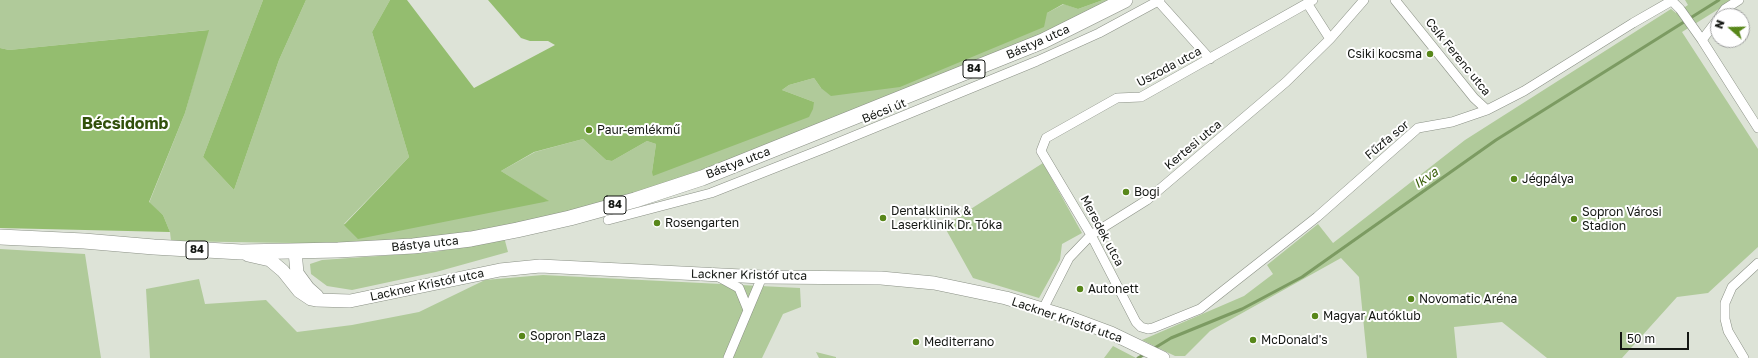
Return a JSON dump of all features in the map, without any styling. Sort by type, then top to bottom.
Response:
[{"type":"main road","name":"Bástya utca","points":[[329,251],[413,246],[471,239],[570,218],[635,200],[702,178],[1043,41],[1125,0]]},
{"type":"main road","name":"84","points":[[0,237],[84,241],[241,252],[295,250],[329,251]]},
{"type":"street","name":"Kertesi utca","points":[[1043,309],[1069,258],[1091,235],[1147,200],[1286,82],[1330,39],[1364,0]]},
{"type":"street","name":"Csík Ferenc utca","points":[[1395,0],[1474,98],[1487,110]]},
{"type":"street","points":[[1673,0],[1702,40],[1758,128]]},
{"type":"street","name":"Fűzfa sor","points":[[1138,325],[1144,329],[1152,328],[1200,309],[1317,217],[1418,128],[1452,122],[1487,110],[1524,91],[1633,23],[1673,0]]},
{"type":"street","points":[[1728,8],[1739,0]]},
{"type":"street","points":[[1159,1],[1210,59]]},
{"type":"street","name":"Bécsi út","points":[[608,220],[711,193],[1037,61],[1099,33],[1159,1]]},
{"type":"street","points":[[1310,2],[1330,39]]},
{"type":"street","name":"Uszoda utca","points":[[1041,151],[1046,138],[1117,98],[1141,97],[1310,2]]},
{"type":"street","points":[[1702,40],[1710,30]]},
{"type":"street","name":"Meredek utca","points":[[1041,151],[1091,235],[1138,325]]},
{"type":"street","points":[[294,279],[295,250]]},
{"type":"street","points":[[294,279],[309,256],[329,251]]},
{"type":"street","name":"Lackner Kristóf utca","points":[[241,252],[270,260],[294,279],[298,291],[311,299],[325,300],[350,301],[463,277],[524,267],[556,267],[762,277],[881,278],[934,283],[970,289],[1043,309],[1110,333],[1163,358]]},
{"type":"street","points":[[1744,358],[1728,331],[1725,319],[1725,303],[1732,287],[1758,263]]},
{"type":"street","points":[[712,275],[739,288],[748,310]]},
{"type":"street","points":[[728,358],[762,277]]},
{"type":"green space","points":[[0,0],[263,0],[203,157],[234,190],[279,60],[306,0],[390,0],[372,32],[409,157],[344,224],[548,201],[501,171],[535,152],[583,139],[606,160],[612,161],[647,141],[656,144],[652,172],[814,102],[782,90],[789,85],[814,78],[821,88],[1047,13],[1064,4],[1078,9],[1103,0],[1115,0],[1023,45],[698,173],[559,215],[487,230],[421,238],[350,244],[171,241],[170,232],[163,215],[149,203],[185,113],[208,30],[9,50],[0,48]]},
{"type":"green space","points":[[263,0],[306,0],[279,60],[234,190],[203,157]]},
{"type":"green space","points":[[390,0],[407,0],[474,88],[555,45],[548,41],[530,41],[521,38],[488,0],[1103,0],[1078,9],[1063,4],[1047,13],[1044,27],[900,87],[831,96],[821,88],[814,78],[789,85],[782,90],[814,102],[813,109],[809,117],[653,176],[652,172],[656,144],[647,141],[612,161],[606,160],[583,139],[534,152],[501,171],[549,201],[358,239],[344,225],[409,157],[372,32]]},
{"type":"green space","points":[[1685,0],[1733,0],[1720,8],[1710,8],[1710,14],[1682,32],[1758,149],[1758,247],[1708,293],[1677,297],[1622,358],[1547,358],[1502,322],[1454,327],[1457,358],[1367,358],[1359,277],[1341,258],[1210,331],[1185,356],[1175,356],[1142,340],[1244,296],[1273,274],[1267,265],[1318,224],[1333,243],[1465,140],[1671,9],[1676,13],[1688,5]]},
{"type":"green space","points":[[209,30],[185,113],[149,202],[163,215],[170,232],[0,228],[0,48],[9,50]]},
{"type":"green space","points":[[1043,163],[1082,233],[1062,244],[1060,260],[1039,298],[973,278],[944,226]]},
{"type":"green space","points":[[504,237],[508,252],[436,272],[352,290],[327,286],[311,274],[310,264],[322,260],[435,252]]},
{"type":"green space","points":[[0,249],[85,254],[101,358],[0,358]]},
{"type":"green space","points":[[543,275],[800,288],[801,307],[783,314],[762,358],[150,358],[146,289],[199,279],[205,304],[266,300],[297,332],[352,325],[419,312],[485,280]]},
{"type":"green space","points":[[1113,346],[1136,358],[1104,358]]},
{"type":"green space","points":[[816,352],[836,357],[836,358],[819,358]]},
{"type":"waterway","name":"Ikva","points":[[1153,349],[1171,338],[1242,309],[1302,277],[1496,140],[1719,0]]},
{"type":"waterway","name":"Ikva","points":[[1138,358],[1145,354]]},
{"type":"place","name":"Csiki kocsma","points":[[1430,54]]},
{"type":"place","name":"Paur-emlékmű","points":[[589,130]]},
{"type":"place","name":"Jégpálya","points":[[1514,179]]},
{"type":"place","name":"Bogi","points":[[1126,192]]},
{"type":"place","name":"Dentalklinik & Laserklinik Dr. Tóka","points":[[883,218]]},
{"type":"place","name":"Sopron Városi Stadion","points":[[1574,219]]},
{"type":"place","name":"Rosengarten","points":[[657,223]]},
{"type":"place","name":"Autonett","points":[[1080,289]]},
{"type":"place","name":"Novomatic Aréna","points":[[1411,299]]},
{"type":"place","name":"Magyar Autóklub","points":[[1315,316]]},
{"type":"place","name":"Sopron Plaza","points":[[522,336]]},
{"type":"place","name":"McDonald's","points":[[1253,340]]},
{"type":"place","name":"Mediterrano","points":[[916,342]]},
{"type":"district","name":"Bécsidomb","points":[[125,124]]}]
